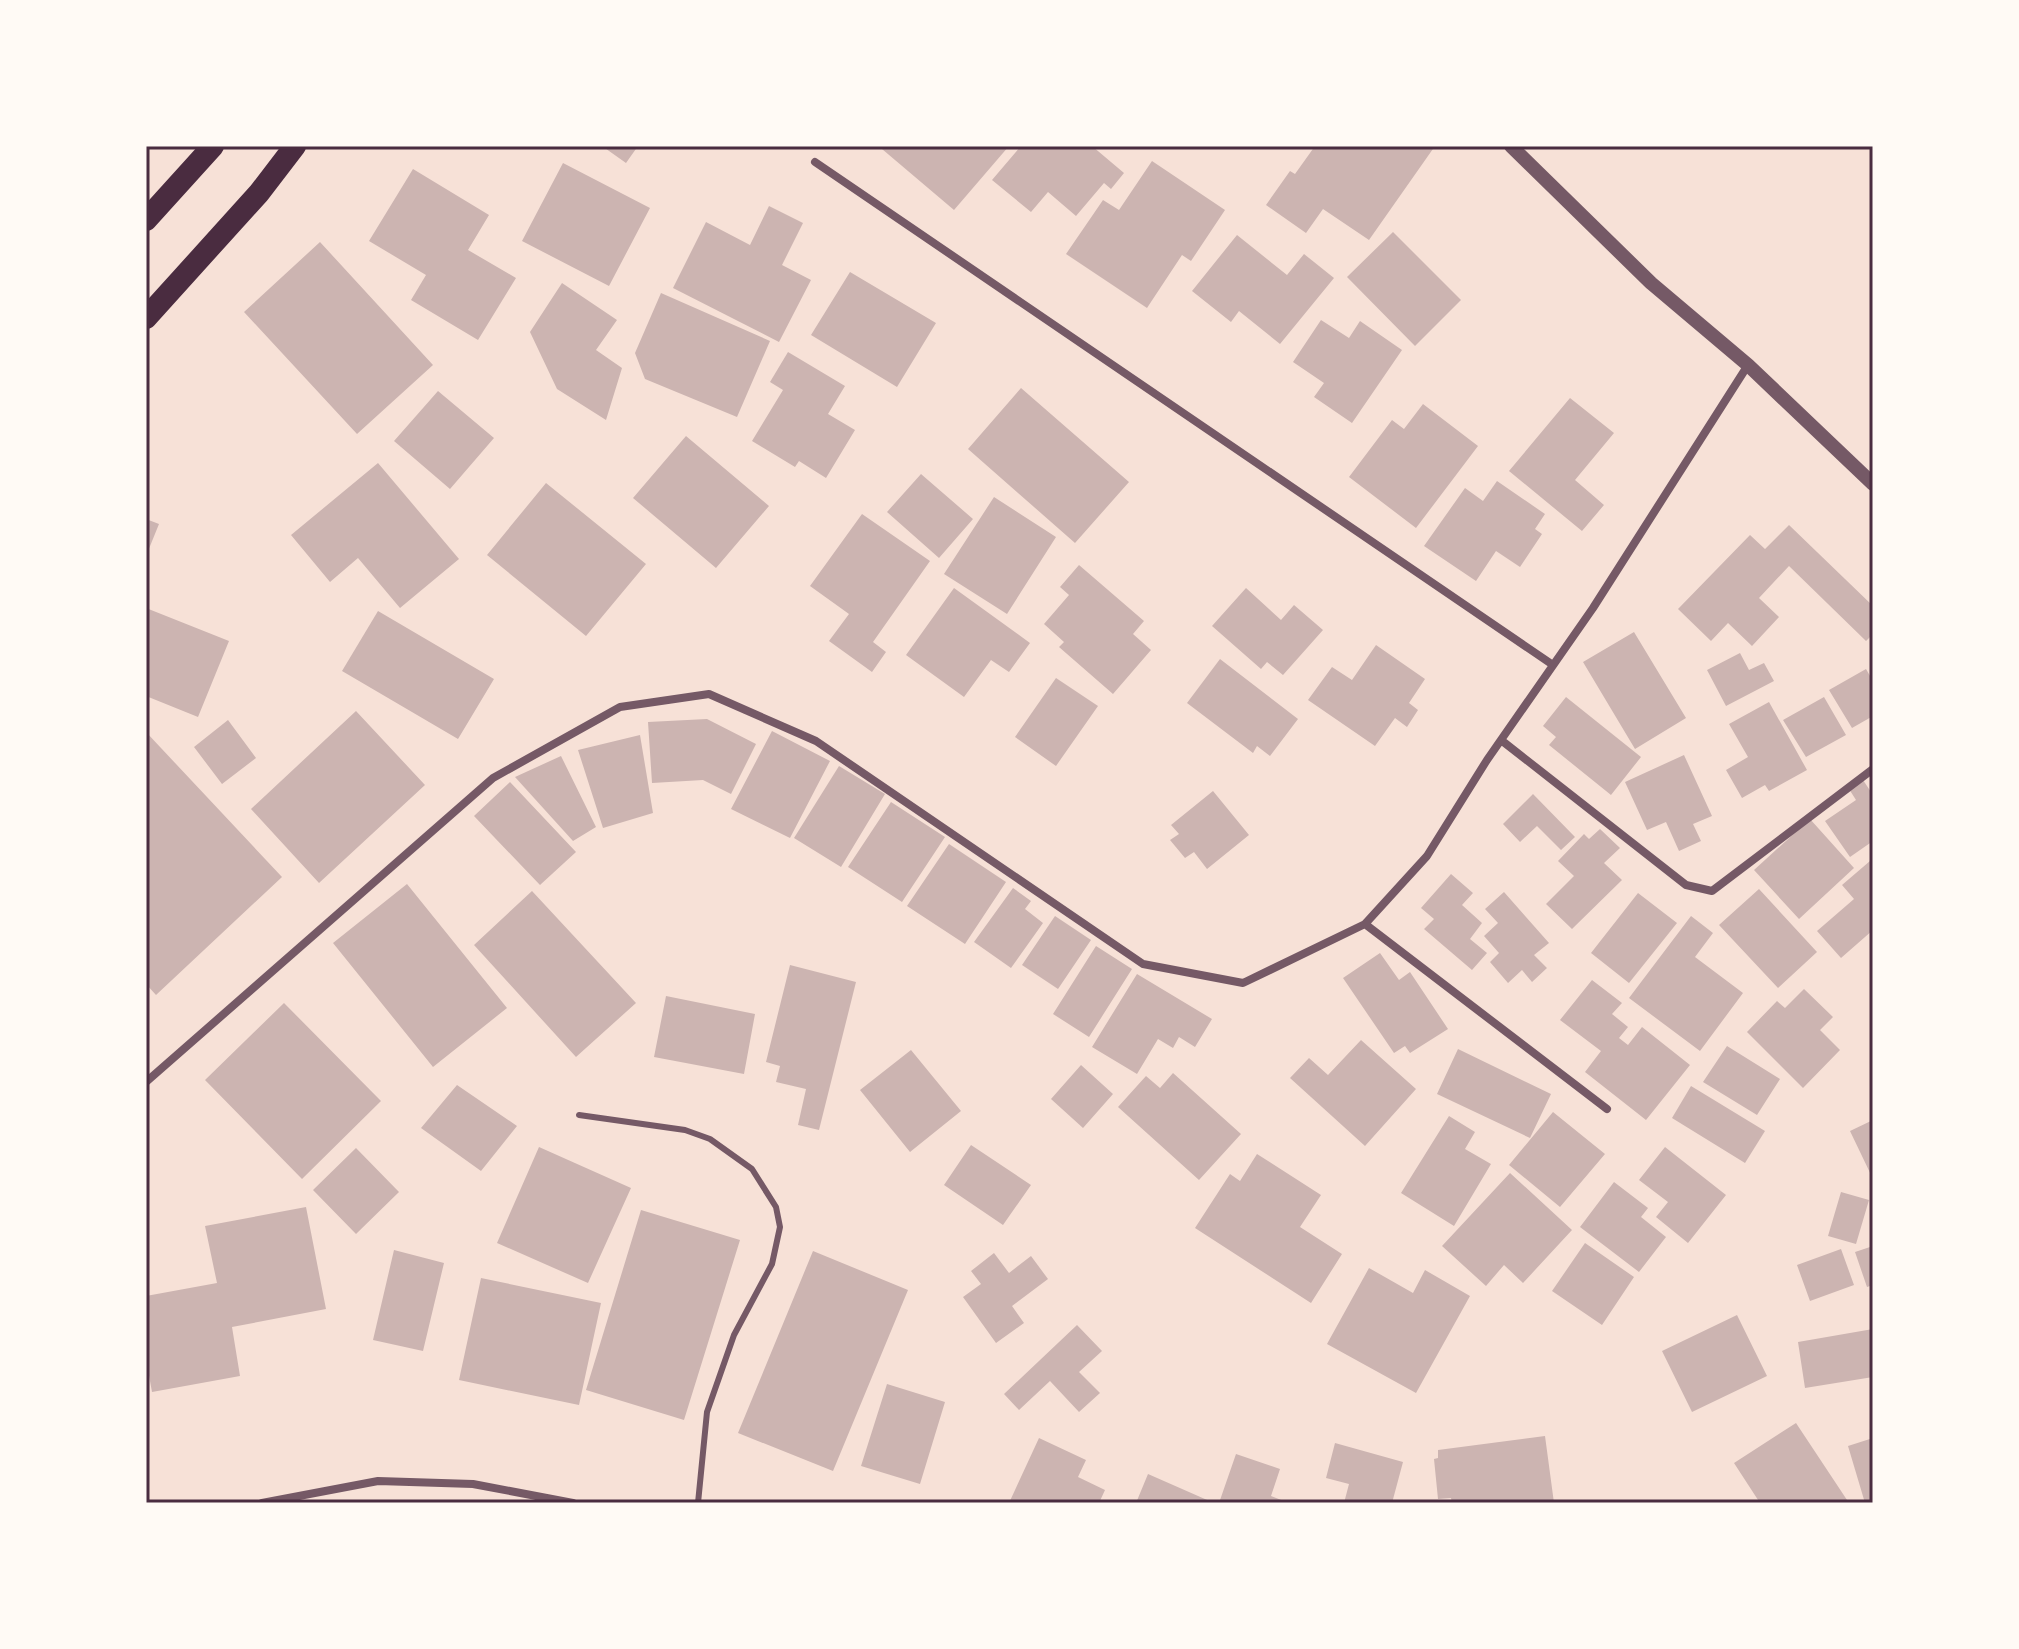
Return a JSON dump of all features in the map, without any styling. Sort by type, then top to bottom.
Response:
[{"type":"highway","points":[[146,220],[213,146]]},
{"type":"highway","points":[[146,318],[259,193],[295,146]]},
{"type":"street","points":[[1511,146],[1651,283],[1748,365],[1873,484]]},
{"type":"street","points":[[815,162],[1553,665]]},
{"type":"street","points":[[146,1082],[493,778],[620,707],[709,694],[816,741],[1143,964],[1243,983],[1365,924],[1427,856],[1748,365]]},
{"type":"street","points":[[1501,740],[1686,885],[1698,891],[1712,891],[1873,769]]},
{"type":"street","points":[[1365,924],[1607,1109]]},
{"type":"street","points":[[262,1503],[378,1481],[473,1484],[573,1503]]},
{"type":"lane","points":[[579,1115],[672,1128],[710,1139],[752,1169],[776,1207],[780,1227],[772,1264],[734,1335],[707,1412],[698,1503]]},
{"type":"building","points":[[602,146],[638,146],[626,163]]},
{"type":"building","points":[[884,146],[1009,146],[954,210],[882,149]]},
{"type":"building","points":[[1021,146],[1092,146],[1124,173],[1111,189],[1104,183],[1076,216],[1048,192],[1031,212],[992,180]]},
{"type":"building","points":[[1315,146],[1435,146],[1369,240],[1323,209],[1306,233],[1266,205],[1290,171],[1295,174]]},
{"type":"building","points":[[1152,161],[1225,210],[1191,261],[1182,255],[1147,308],[1066,254],[1103,200],[1119,210]]},
{"type":"building","points":[[563,163],[650,208],[609,286],[522,241]]},
{"type":"building","points":[[413,169],[489,215],[468,250],[516,278],[478,340],[411,300],[426,275],[369,241]]},
{"type":"building","points":[[769,206],[803,223],[782,265],[811,280],[779,342],[673,288],[706,222],[750,245]]},
{"type":"building","points":[[1393,232],[1461,300],[1415,346],[1347,277]]},
{"type":"building","points":[[1237,235],[1287,275],[1304,254],[1334,278],[1280,344],[1239,311],[1231,322],[1192,291]]},
{"type":"building","points":[[320,242],[433,365],[357,434],[244,312]]},
{"type":"building","points":[[850,272],[936,323],[897,387],[811,335]]},
{"type":"building","points":[[562,283],[617,320],[596,350],[622,368],[606,420],[557,389],[530,332]]},
{"type":"building","points":[[661,293],[770,341],[737,417],[645,379],[635,353]]},
{"type":"building","points":[[1321,320],[1349,338],[1360,321],[1402,350],[1352,423],[1314,397],[1324,383],[1293,362]]},
{"type":"building","points":[[788,352],[845,386],[828,414],[855,430],[826,478],[799,461],[795,467],[752,441],[783,390],[770,382]]},
{"type":"building","points":[[1021,388],[1129,482],[1075,543],[968,449]]},
{"type":"building","points":[[438,391],[494,438],[450,489],[394,441]]},
{"type":"building","points":[[1570,398],[1614,433],[1575,480],[1604,505],[1582,531],[1509,471]]},
{"type":"building","points":[[1423,404],[1478,446],[1416,528],[1349,477],[1392,420],[1404,429]]},
{"type":"building","points":[[686,436],[769,506],[716,568],[633,498]]},
{"type":"building","points":[[378,463],[459,559],[400,608],[358,558],[330,582],[291,535]]},
{"type":"building","points":[[921,474],[973,519],[939,558],[887,512]]},
{"type":"building","points":[[1497,481],[1545,514],[1535,529],[1542,534],[1520,567],[1496,551],[1476,581],[1424,546],[1465,488],[1483,501]]},
{"type":"building","points":[[546,483],[646,564],[586,636],[487,555]]},
{"type":"building","points":[[994,497],[1056,537],[1007,614],[944,574]]},
{"type":"building","points":[[862,514],[930,561],[873,642],[886,652],[872,672],[829,641],[849,614],[810,586]]},
{"type":"building","points":[[146,519],[159,524],[146,556]]},
{"type":"building","points":[[1789,525],[1873,606],[1873,634],[1866,641],[1789,566],[1759,598],[1779,617],[1752,646],[1728,623],[1711,641],[1678,609],[1750,535],[1765,549]]},
{"type":"building","points":[[1079,565],[1144,621],[1133,634],[1151,650],[1113,694],[1059,647],[1064,642],[1044,624],[1069,595],[1060,587]]},
{"type":"building","points":[[954,588],[1030,643],[1009,672],[991,660],[964,697],[906,655]]},
{"type":"building","points":[[1246,588],[1281,620],[1294,605],[1323,630],[1283,675],[1267,662],[1261,669],[1212,626]]},
{"type":"building","points":[[146,608],[229,641],[198,717],[146,696]]},
{"type":"building","points":[[378,611],[494,679],[458,739],[342,671]]},
{"type":"building","points":[[1634,632],[1686,718],[1635,749],[1583,662]]},
{"type":"building","points":[[1376,645],[1425,679],[1409,703],[1418,710],[1407,727],[1395,718],[1375,746],[1308,700],[1332,667],[1352,680]]},
{"type":"building","points":[[1740,653],[1749,670],[1764,663],[1774,681],[1726,706],[1707,670]]},
{"type":"building","points":[[1220,659],[1298,719],[1270,756],[1257,746],[1253,753],[1187,703]]},
{"type":"building","points":[[1866,669],[1873,681],[1873,716],[1852,728],[1829,690]]},
{"type":"building","points":[[1056,678],[1098,706],[1056,766],[1015,737]]},
{"type":"building","points":[[1566,697],[1641,757],[1611,795],[1549,745],[1556,737],[1543,726]]},
{"type":"building","points":[[1824,697],[1846,735],[1806,757],[1783,720]]},
{"type":"building","points":[[1769,702],[1807,770],[1769,791],[1765,785],[1742,798],[1726,770],[1748,757],[1729,724]]},
{"type":"building","points":[[356,711],[425,785],[319,883],[251,809]]},
{"type":"building","points":[[707,719],[756,744],[731,794],[703,780],[652,783],[648,722]]},
{"type":"building","points":[[228,720],[256,758],[222,784],[194,747]]},
{"type":"building","points":[[772,731],[830,761],[790,838],[731,809]]},
{"type":"building","points":[[146,732],[282,877],[156,995],[146,984]]},
{"type":"building","points":[[640,735],[653,813],[603,828],[578,750]]},
{"type":"building","points":[[1684,755],[1712,816],[1693,824],[1701,841],[1679,851],[1666,822],[1647,830],[1625,782]]},
{"type":"building","points":[[561,756],[596,827],[573,841],[515,777]]},
{"type":"building","points":[[839,766],[885,794],[841,867],[794,838]]},
{"type":"building","points":[[1863,780],[1873,795],[1873,841],[1850,857],[1825,821],[1856,800],[1849,789]]},
{"type":"building","points":[[510,782],[576,852],[540,885],[474,816]]},
{"type":"building","points":[[1213,791],[1249,835],[1207,869],[1194,852],[1185,858],[1170,840],[1179,834],[1171,825]]},
{"type":"building","points":[[1533,794],[1575,837],[1561,850],[1537,826],[1520,842],[1503,824]]},
{"type":"building","points":[[891,802],[945,837],[902,902],[848,867]]},
{"type":"building","points":[[1810,819],[1854,868],[1799,919],[1754,870]]},
{"type":"building","points":[[1600,829],[1620,848],[1604,863],[1622,880],[1572,929],[1546,904],[1574,876],[1558,861],[1584,834],[1589,839]]},
{"type":"building","points":[[949,844],[1006,882],[965,944],[907,906]]},
{"type":"building","points":[[1870,861],[1873,865],[1873,930],[1841,958],[1817,931],[1854,899],[1842,885]]},
{"type":"building","points":[[1451,874],[1473,893],[1462,905],[1482,923],[1470,939],[1487,953],[1472,970],[1424,929],[1434,919],[1421,908]]},
{"type":"building","points":[[407,884],[507,1008],[433,1067],[333,943]]},
{"type":"building","points":[[1013,888],[1031,901],[1025,909],[1043,923],[1011,968],[974,942]]},
{"type":"building","points":[[1759,889],[1817,952],[1778,988],[1719,925]]},
{"type":"building","points":[[532,891],[636,1003],[576,1057],[474,945]]},
{"type":"building","points":[[1504,892],[1549,943],[1534,955],[1547,968],[1532,982],[1522,970],[1508,983],[1490,962],[1499,953],[1484,936],[1498,923],[1485,909]]},
{"type":"building","points":[[1638,893],[1677,923],[1629,983],[1591,953]]},
{"type":"building","points":[[1055,916],[1091,940],[1058,989],[1022,965]]},
{"type":"building","points":[[1691,916],[1713,933],[1695,957],[1743,993],[1700,1051],[1629,998]]},
{"type":"building","points":[[1096,946],[1132,969],[1089,1037],[1053,1014]]},
{"type":"building","points":[[1380,953],[1399,980],[1410,972],[1448,1029],[1410,1053],[1405,1046],[1394,1053],[1343,978]]},
{"type":"building","points":[[790,965],[856,982],[819,1130],[798,1125],[806,1089],[776,1082],[780,1066],[766,1062]]},
{"type":"building","points":[[1137,974],[1212,1019],[1195,1047],[1179,1037],[1173,1048],[1158,1039],[1137,1074],[1092,1047]]},
{"type":"building","points":[[1592,980],[1622,1003],[1612,1014],[1628,1027],[1619,1038],[1628,1045],[1642,1027],[1690,1065],[1646,1120],[1585,1072],[1601,1051],[1560,1020]]},
{"type":"building","points":[[1804,989],[1833,1017],[1820,1030],[1840,1050],[1803,1088],[1747,1032],[1777,1001],[1785,1008]]},
{"type":"building","points":[[666,996],[755,1014],[744,1074],[654,1057]]},
{"type":"building","points":[[284,1003],[381,1101],[302,1179],[205,1080]]},
{"type":"building","points":[[1361,1040],[1416,1089],[1365,1146],[1290,1078],[1309,1058],[1328,1075]]},
{"type":"building","points":[[1727,1046],[1780,1079],[1757,1115],[1703,1082]]},
{"type":"building","points":[[1458,1049],[1551,1094],[1530,1138],[1437,1094]]},
{"type":"building","points":[[911,1050],[961,1111],[910,1152],[860,1090]]},
{"type":"building","points":[[1081,1065],[1113,1094],[1083,1128],[1051,1099]]},
{"type":"building","points":[[1173,1073],[1241,1134],[1199,1180],[1118,1107],[1146,1076],[1160,1088]]},
{"type":"building","points":[[457,1085],[517,1126],[481,1171],[421,1128]]},
{"type":"building","points":[[1691,1086],[1765,1131],[1745,1163],[1672,1118]]},
{"type":"building","points":[[1553,1112],[1605,1154],[1560,1207],[1509,1165]]},
{"type":"building","points":[[1449,1116],[1475,1132],[1465,1149],[1491,1164],[1454,1226],[1401,1193]]},
{"type":"building","points":[[1873,1120],[1873,1179],[1850,1131]]},
{"type":"building","points":[[971,1145],[1031,1185],[1003,1225],[944,1185]]},
{"type":"building","points":[[539,1147],[631,1188],[588,1283],[497,1243]]},
{"type":"building","points":[[1665,1147],[1726,1195],[1688,1243],[1656,1217],[1668,1202],[1639,1180]]},
{"type":"building","points":[[356,1148],[399,1192],[356,1234],[313,1190]]},
{"type":"building","points":[[1257,1154],[1321,1195],[1300,1227],[1342,1254],[1311,1303],[1195,1228],[1230,1174],[1240,1181]]},
{"type":"building","points":[[1510,1173],[1572,1230],[1523,1283],[1504,1265],[1486,1286],[1442,1246]]},
{"type":"building","points":[[1614,1182],[1648,1208],[1641,1217],[1666,1237],[1639,1272],[1580,1227]]},
{"type":"building","points":[[1841,1192],[1869,1200],[1856,1244],[1828,1236]]},
{"type":"building","points":[[306,1207],[326,1309],[232,1327],[240,1376],[152,1392],[146,1359],[146,1296],[217,1283],[205,1226]]},
{"type":"building","points":[[641,1210],[740,1240],[684,1420],[586,1390]]},
{"type":"building","points":[[1585,1243],[1634,1277],[1602,1325],[1552,1291]]},
{"type":"building","points":[[1873,1246],[1873,1285],[1867,1287],[1855,1252]]},
{"type":"building","points":[[1841,1249],[1854,1285],[1810,1301],[1797,1265]]},
{"type":"building","points":[[394,1250],[444,1263],[423,1351],[373,1340]]},
{"type":"building","points":[[813,1251],[908,1290],[833,1471],[738,1433]]},
{"type":"building","points":[[994,1253],[1009,1273],[1031,1256],[1048,1279],[1012,1306],[1024,1323],[996,1343],[963,1297],[981,1284],[971,1271]]},
{"type":"building","points":[[1369,1268],[1413,1293],[1425,1270],[1470,1296],[1416,1393],[1327,1344]]},
{"type":"building","points":[[481,1278],[601,1303],[579,1405],[459,1380]]},
{"type":"building","points":[[1737,1315],[1767,1376],[1692,1412],[1662,1351]]},
{"type":"building","points":[[1077,1325],[1102,1351],[1079,1372],[1100,1393],[1079,1412],[1050,1381],[1019,1410],[1004,1394]]},
{"type":"building","points":[[1873,1329],[1873,1377],[1805,1388],[1798,1342]]},
{"type":"building","points":[[887,1384],[945,1402],[920,1484],[861,1466]]},
{"type":"building","points":[[1796,1423],[1849,1503],[1760,1503],[1734,1463]]},
{"type":"building","points":[[1545,1436],[1554,1503],[1452,1503],[1451,1498],[1438,1499],[1434,1459],[1438,1458],[1438,1450]]},
{"type":"building","points":[[1039,1438],[1086,1460],[1078,1477],[1105,1490],[1099,1503],[1009,1503]]},
{"type":"building","points":[[1873,1438],[1873,1503],[1865,1503],[1848,1446]]},
{"type":"building","points":[[1335,1443],[1403,1462],[1392,1503],[1344,1503],[1349,1484],[1326,1478]]},
{"type":"building","points":[[1236,1454],[1280,1469],[1271,1496],[1289,1503],[1219,1503]]},
{"type":"building","points":[[1148,1474],[1214,1503],[1136,1503]]}]
